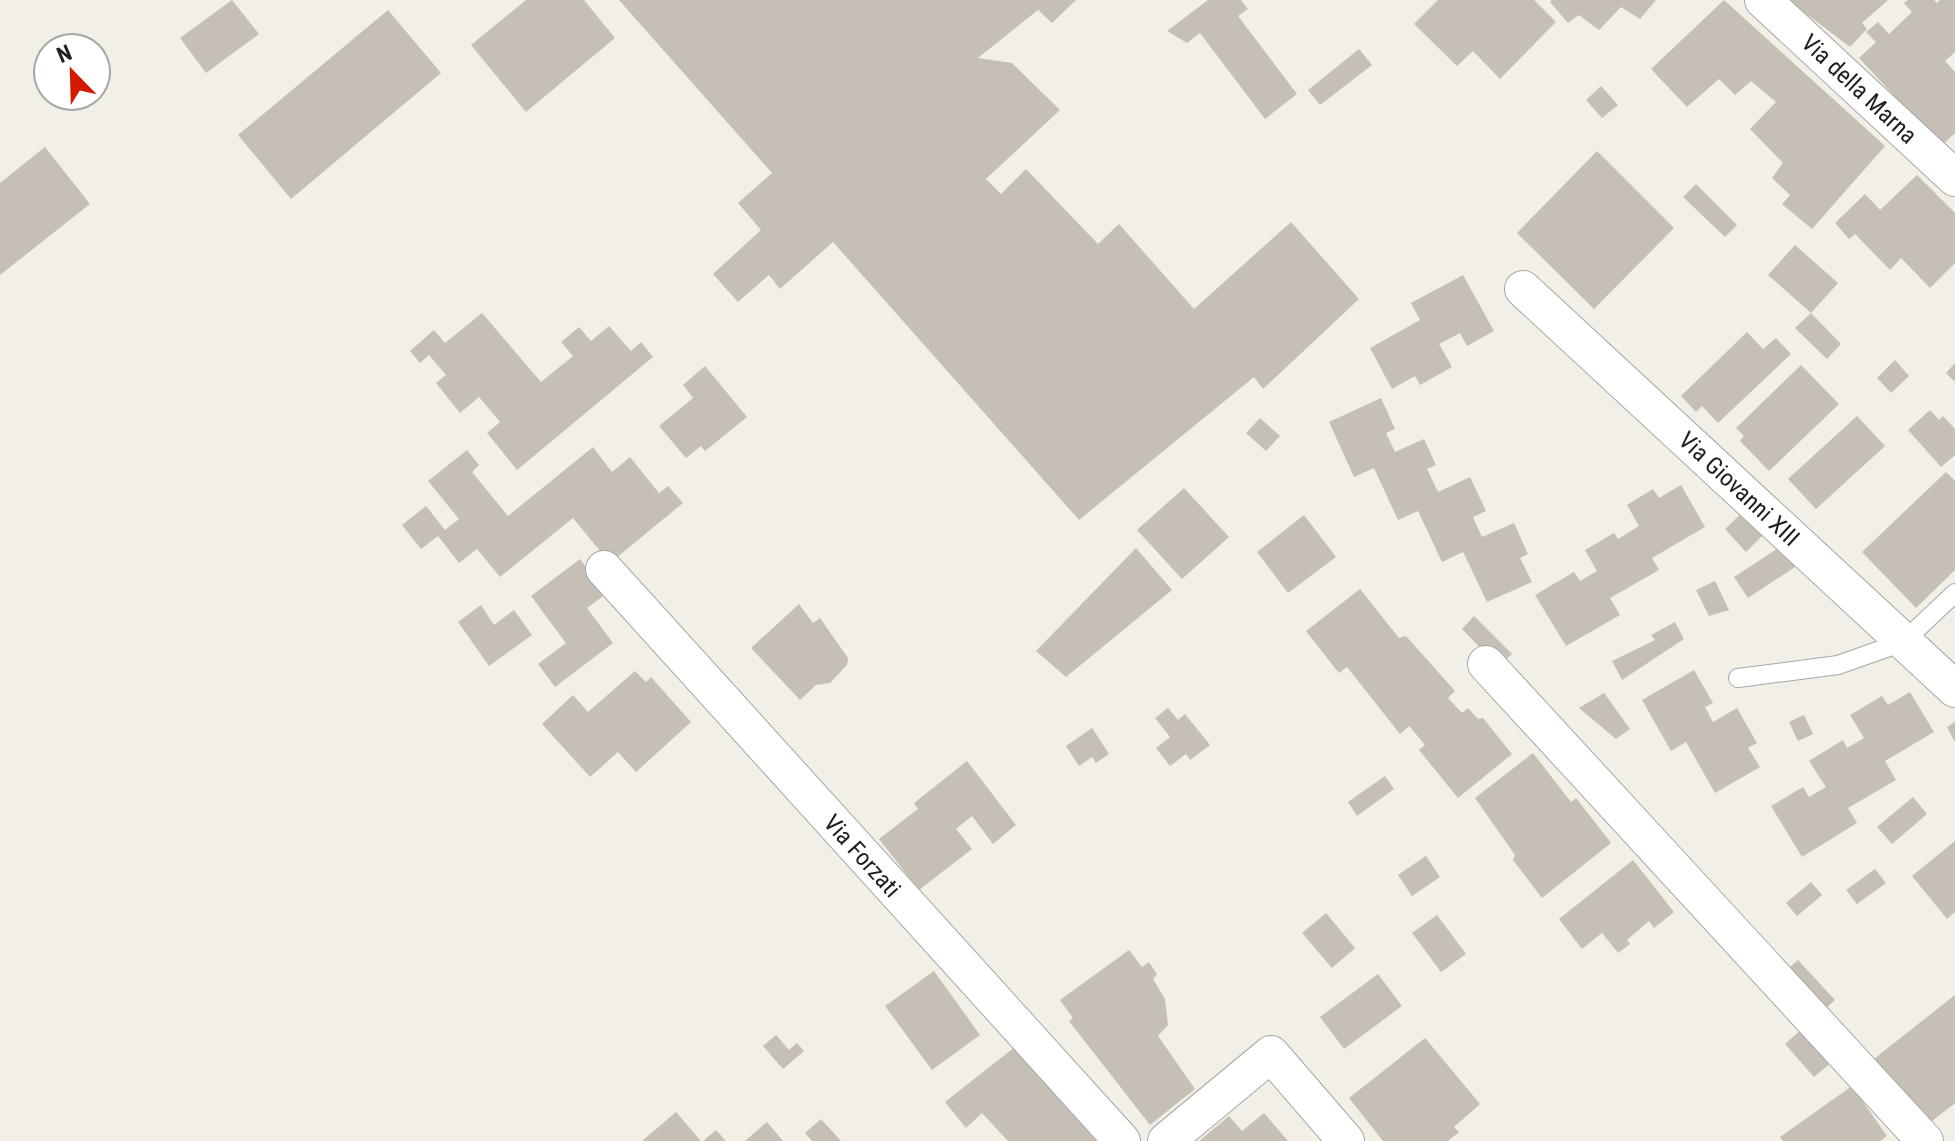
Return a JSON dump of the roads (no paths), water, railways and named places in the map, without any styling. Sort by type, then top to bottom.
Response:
[{"type":"street","name":"Via della Marna","points":[[1763,0],[1955,178]]},
{"type":"street","name":"Via Giovanni XIII","points":[[1523,289],[1955,689]]},
{"type":"street","name":"Via Forzati","points":[[604,569],[1122,1141]]},
{"type":"street","points":[[1486,664],[1925,1141]]},
{"type":"street","points":[[1166,1141],[1271,1054],[1346,1141]]},
{"type":"lane","points":[[1738,678],[1838,665],[1903,642],[1955,593]]}]
